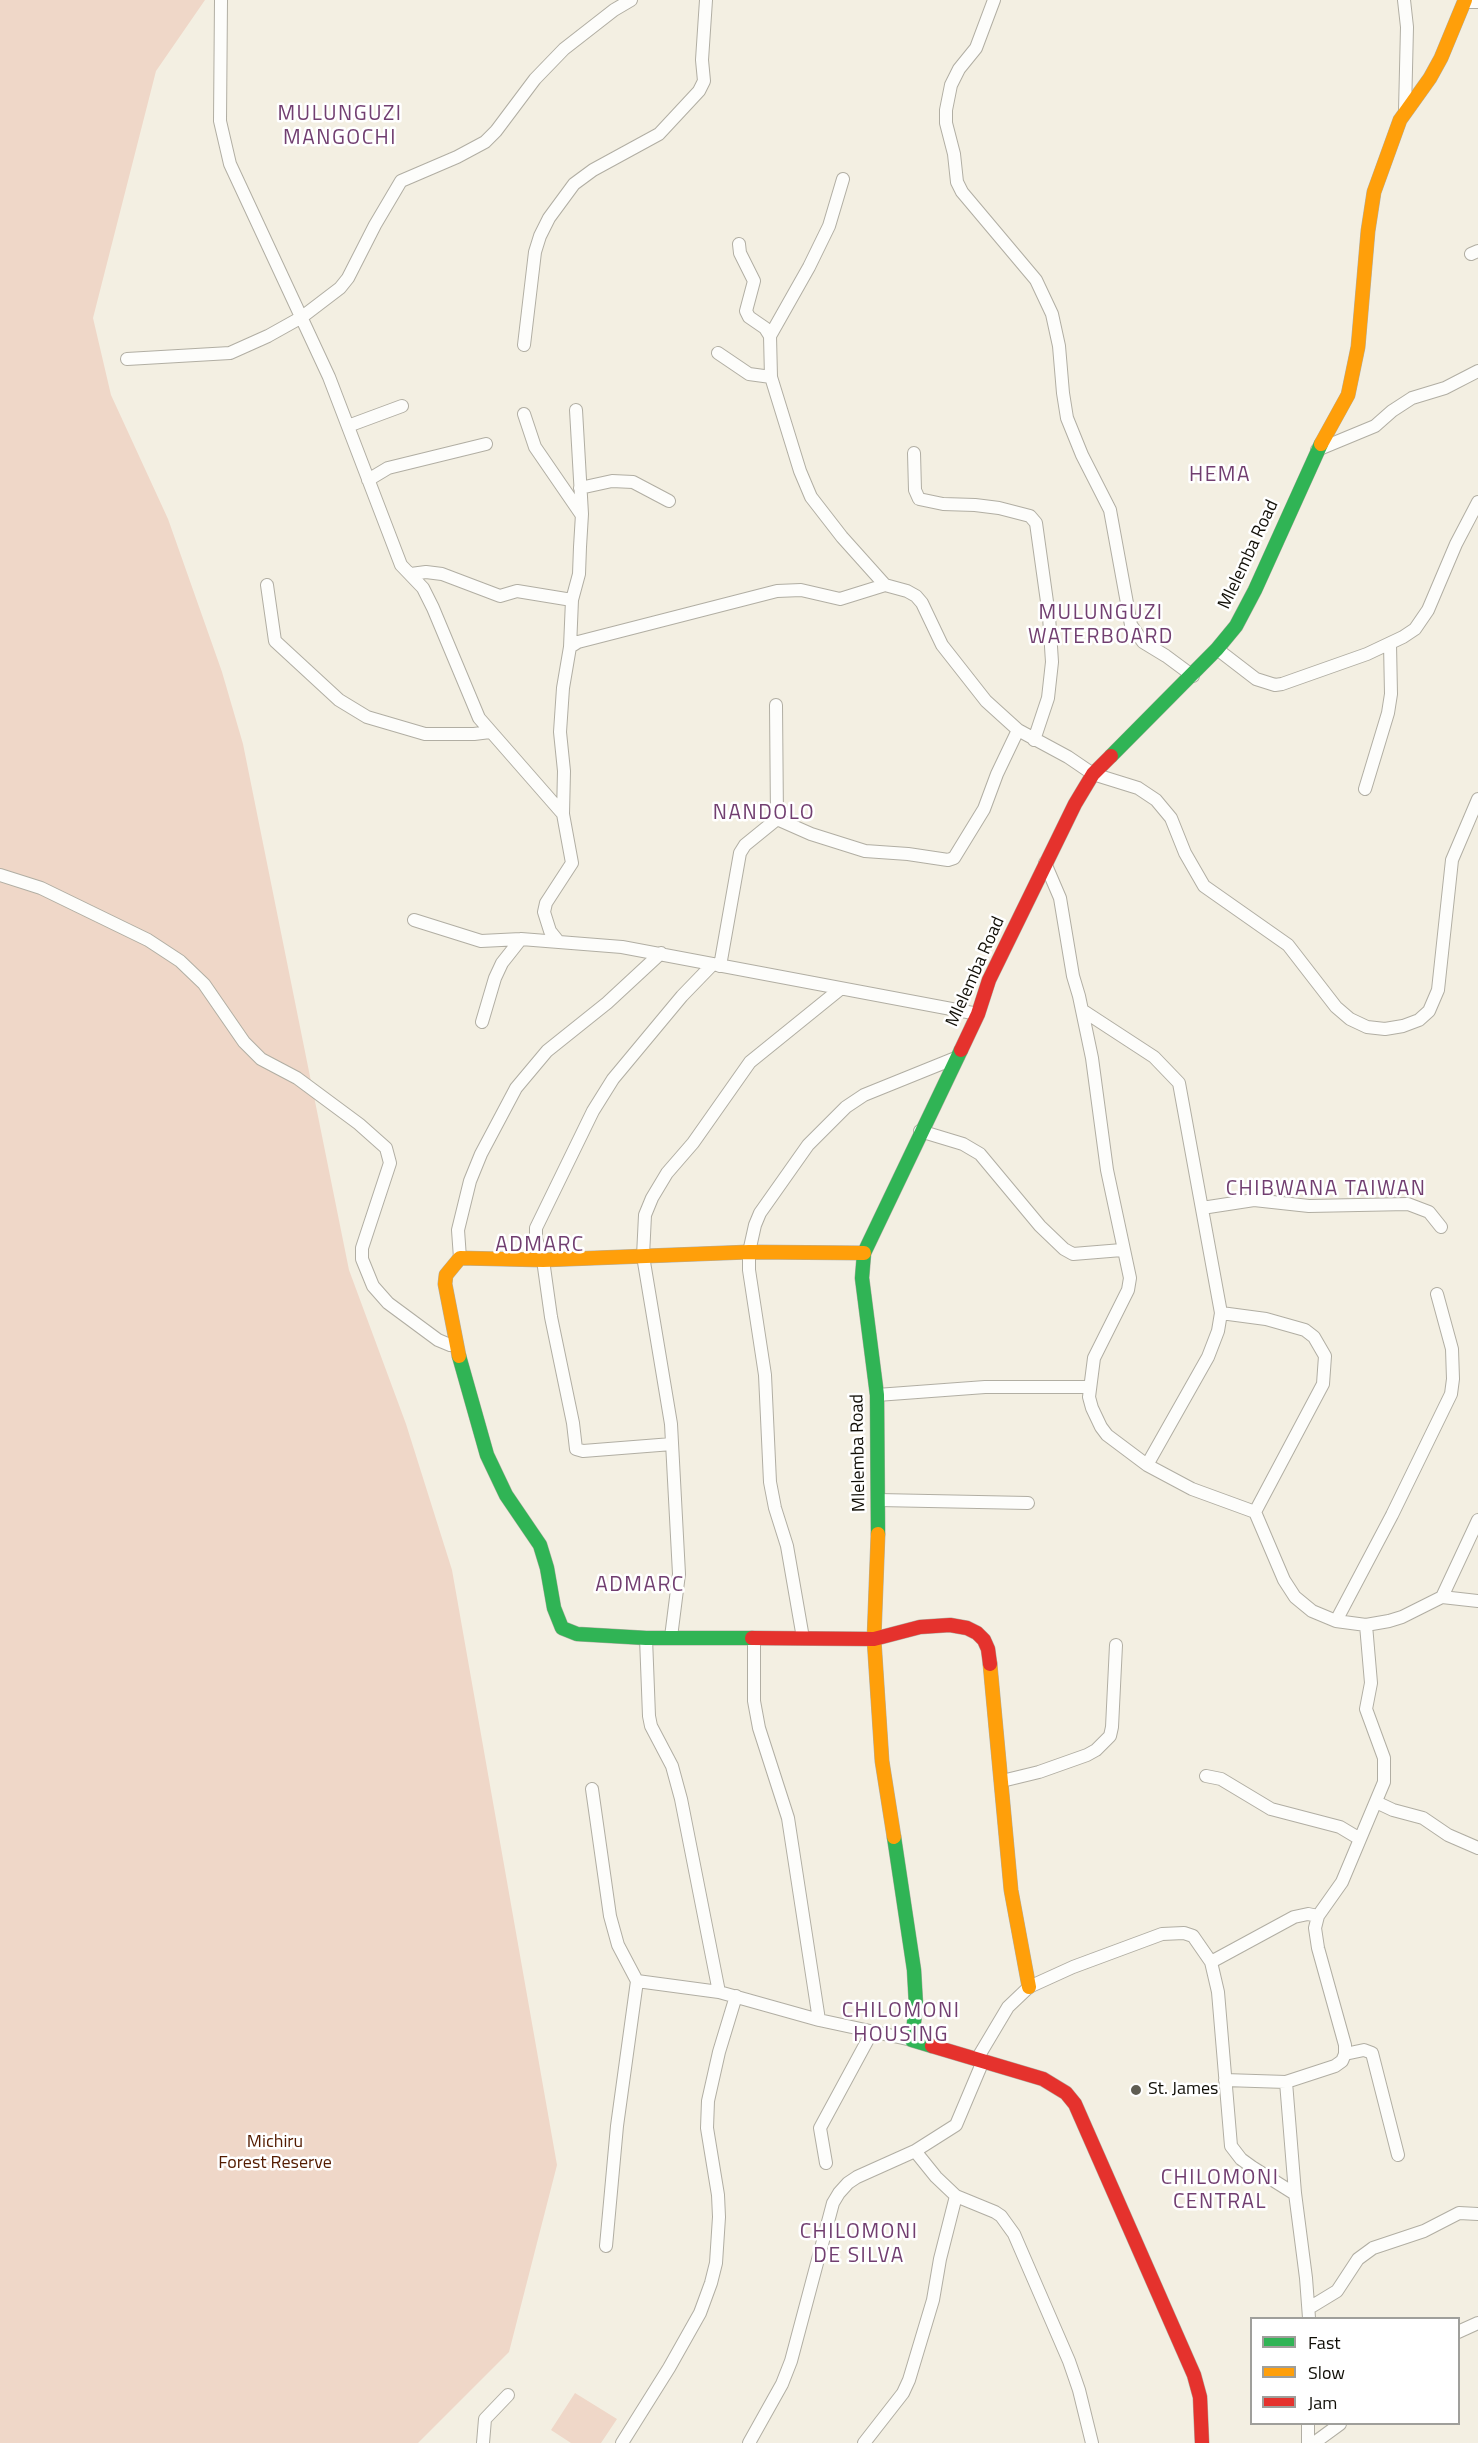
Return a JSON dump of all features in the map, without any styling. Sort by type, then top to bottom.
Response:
[{"type":"street","points":[[221,0],[220,121],[230,164],[302,317],[348,426],[401,565],[423,588],[479,718],[562,814]]},
{"type":"street","points":[[127,359],[230,352],[268,336],[302,317],[340,288],[348,278],[375,225],[401,182],[485,142],[535,79],[564,49],[631,0]]},
{"type":"street","points":[[524,345],[535,252],[549,218],[574,184],[593,170],[658,134],[699,91],[704,81],[702,60],[706,0]]},
{"type":"street","points":[[994,0],[976,48],[959,69],[951,85],[946,123],[954,154],[957,182],[962,192],[1036,280],[1052,314],[1061,355],[1067,418],[1082,455],[1110,510],[1131,625],[1143,642],[1193,676]]},
{"type":"street","name":"Mlelemba Road","points":[[912,2040],[916,2005],[914,1970],[882,1761],[874,1639],[879,1500],[877,1395],[862,1287],[864,1253],[978,1014],[989,980],[1075,804],[1094,774],[1193,676],[1236,626],[1317,450],[1341,409],[1352,381],[1361,323],[1372,197],[1405,111],[1407,27],[1404,0]]},
{"type":"street","points":[[1405,111],[1430,78],[1469,1]]},
{"type":"street","points":[[770,336],[829,226],[843,178]]},
{"type":"street","points":[[739,244],[740,253],[754,281],[746,311],[749,317],[765,327],[770,336],[771,377],[800,471],[811,497],[861,560],[885,585],[916,596],[922,603],[942,645],[986,701],[1018,730],[1034,740],[1068,757],[1094,774],[1138,788],[1156,800],[1171,818],[1197,878],[1204,886],[1288,945],[1336,1007],[1350,1019],[1367,1026],[1385,1029],[1419,1020],[1430,1011],[1436,999],[1452,860],[1478,799]]},
{"type":"street","points":[[718,352],[749,374],[771,377]]},
{"type":"street","points":[[1317,450],[1375,426],[1412,398],[1445,388],[1478,370]]},
{"type":"street","points":[[348,426],[402,406]]},
{"type":"street","points":[[558,941],[550,931],[544,912],[546,903],[572,863],[562,814],[564,771],[560,732],[563,688],[570,647],[572,600],[579,574],[582,514],[576,410]]},
{"type":"street","points":[[525,414],[535,447],[582,514]]},
{"type":"street","points":[[368,480],[388,468],[486,444]]},
{"type":"street","points":[[914,453],[915,490],[919,499],[943,504],[975,504],[999,508],[1030,516],[1036,523],[1048,606],[1052,662],[1048,698],[1034,740]]},
{"type":"street","points":[[580,488],[612,481],[633,482],[669,501]]},
{"type":"street","points":[[1217,649],[1256,679],[1275,685],[1335,666],[1390,644],[1415,629],[1422,620],[1478,502]]},
{"type":"street","points":[[411,574],[426,572],[442,574],[500,596],[517,591],[572,600]]},
{"type":"street","points":[[267,585],[275,642],[339,700],[367,717],[425,734],[490,732]]},
{"type":"street","points":[[570,647],[578,642],[777,591],[801,590],[840,599],[885,585]]},
{"type":"street","points":[[1365,789],[1388,713],[1391,694],[1390,644]]},
{"type":"street","points":[[776,705],[777,819]]},
{"type":"street","points":[[777,819],[811,834],[865,851],[948,860],[954,858],[984,809],[997,774],[1018,730]]},
{"type":"street","points":[[672,1444],[583,1451],[576,1449],[573,1423],[551,1317],[543,1260],[536,1239],[536,1228],[593,1111],[613,1079],[682,996],[716,965],[740,854],[744,845],[777,819]]},
{"type":"street","points":[[1045,863],[1060,898],[1073,976],[1092,1058],[1107,1170],[1130,1283],[1096,1352],[1089,1386],[1092,1408],[1101,1427],[1107,1435],[1147,1465],[1192,1489],[1255,1512],[1284,1580],[1295,1597],[1312,1611],[1336,1621],[1366,1626],[1402,1617],[1442,1597],[1478,1601]]},
{"type":"street","points":[[0,875],[52,893],[148,940],[180,961],[204,984],[244,1042],[261,1059],[297,1078],[386,1148],[390,1163],[362,1248],[362,1259],[373,1286],[393,1308],[438,1341],[450,1345],[455,1342]]},
{"type":"street","points":[[414,920],[481,941],[521,939],[558,941],[661,953],[839,990],[908,1000],[978,1014]]},
{"type":"street","points":[[482,1022],[495,978],[502,963],[521,939]]},
{"type":"street","points":[[661,953],[607,1003],[547,1051],[516,1088],[481,1154],[470,1181],[458,1230],[460,1258],[446,1275],[445,1284],[455,1342],[488,1455],[506,1495],[540,1545],[547,1568],[554,1608],[562,1628],[577,1634],[646,1638],[874,1639],[938,1625],[958,1626],[977,1633],[984,1640],[987,1649],[1002,1781],[1011,1890],[1029,1988]]},
{"type":"street","points":[[671,1637],[679,1574],[672,1444],[666,1387],[643,1256],[645,1215],[668,1173],[693,1143],[750,1062],[839,990]]},
{"type":"street","points":[[1082,1010],[1154,1058],[1179,1083],[1221,1313],[1218,1331],[1208,1357],[1147,1465]]},
{"type":"street","points":[[803,1638],[787,1546],[775,1508],[771,1482],[765,1375],[751,1290],[749,1252],[755,1225],[760,1214],[808,1145],[833,1118],[864,1095],[958,1057]]},
{"type":"street","points":[[921,1131],[963,1144],[980,1154],[1040,1226],[1064,1249],[1073,1254],[1122,1250]]},
{"type":"street","points":[[1202,1208],[1254,1200],[1309,1206],[1408,1203],[1429,1212],[1441,1227]]},
{"type":"street","points":[[460,1258],[543,1260],[749,1252],[864,1253]]},
{"type":"street","points":[[1336,1621],[1392,1515],[1450,1394],[1453,1379],[1452,1349],[1437,1294]]},
{"type":"street","points":[[1221,1313],[1266,1318],[1305,1330],[1314,1337],[1325,1356],[1323,1384],[1255,1512]]},
{"type":"street","points":[[877,1395],[985,1387],[1089,1386]]},
{"type":"street","points":[[879,1500],[1028,1503]]},
{"type":"street","points":[[1442,1597],[1478,1520]]},
{"type":"street","points":[[1225,2080],[1286,2082],[1335,2066],[1342,2061],[1345,2054],[1345,2045],[1318,1948],[1316,1928],[1318,1916],[1338,1889],[1384,1782],[1386,1768],[1384,1758],[1366,1709],[1371,1683],[1366,1626]]},
{"type":"street","points":[[646,1638],[649,1716],[651,1725],[672,1766],[681,1799],[719,1992]]},
{"type":"street","points":[[754,1639],[754,1701],[759,1728],[788,1818],[819,2020]]},
{"type":"street","points":[[1002,1781],[1040,1772],[1087,1755],[1096,1750],[1110,1736],[1116,1645]]},
{"type":"street","points":[[1206,1776],[1221,1779],[1271,1809],[1340,1827],[1360,1839]]},
{"type":"street","points":[[592,1789],[612,1922],[618,1945],[637,1981],[617,2126],[606,2246]]},
{"type":"street","points":[[1376,1802],[1393,1810],[1423,1818],[1448,1835],[1478,1848]]},
{"type":"street","points":[[1211,1962],[1293,1917],[1308,1914],[1318,1916]]},
{"type":"street","points":[[749,2443],[782,2384],[791,2361],[833,2203],[848,2183],[915,2151],[956,2125],[980,2060],[1008,2007],[1029,1988],[1084,1962],[1162,1934],[1174,1932],[1193,1936],[1211,1962],[1220,2005],[1231,2146],[1246,2163],[1295,2194]]},
{"type":"street","points":[[637,1981],[719,1992],[819,2020],[912,2040],[1043,2079],[1066,2093],[1075,2104],[1194,2375],[1200,2397],[1202,2443]]},
{"type":"street","points":[[622,2443],[700,2313],[711,2283],[716,2263],[719,2217],[718,2195],[707,2128],[708,2101],[718,2052],[736,1996]]},
{"type":"street","points":[[826,2163],[820,2128],[872,2032]]},
{"type":"street","points":[[1345,2054],[1364,2050],[1372,2053],[1398,2155]]},
{"type":"street","points":[[1286,2082],[1295,2194],[1309,2313]]},
{"type":"street","points":[[915,2151],[936,2177],[956,2196],[995,2212],[1007,2223],[1014,2234],[1069,2361],[1092,2443]]},
{"type":"street","points":[[864,2443],[903,2393],[909,2380],[933,2300],[940,2259],[956,2196]]},
{"type":"street","points":[[1309,2313],[1337,2291],[1358,2259],[1373,2248],[1424,2231],[1459,2213],[1478,2214]]},
{"type":"street","points":[[1460,2331],[1478,2323]]},
{"type":"street","points":[[483,2443],[485,2419],[508,2395]]},
{"type":"street","points":[[1308,2425],[1308,2443]]},
{"type":"street","points":[[1314,2443],[1339,2425]]},
{"type":"green space","name":"Michiru Forest Reserve","points":[[0,0],[205,0],[156,71],[93,318],[111,395],[168,519],[222,672],[243,744],[349,1270],[406,1424],[452,1570],[557,2165],[509,2352],[418,2443],[0,2443]]},
{"type":"green space","points":[[575,2393],[617,2419],[601,2443],[571,2443],[551,2430]]},
{"type":"traffic: fast","points":[[1111,756],[1217,649],[1236,626],[1255,590],[1321,444]]},
{"type":"traffic: fast","points":[[878,1534],[877,1395],[862,1278],[864,1253],[961,1050]]},
{"type":"traffic: fast","points":[[459,1356],[487,1455],[506,1495],[540,1545],[547,1568],[554,1608],[562,1628],[577,1634],[646,1638],[752,1638]]},
{"type":"traffic: fast","points":[[894,1837],[914,1970],[916,2005],[912,2040],[932,2046]]},
{"type":"traffic: slow","points":[[1321,444],[1348,395],[1358,347],[1368,231],[1374,192],[1400,120],[1430,78],[1441,58],[1465,0]]},
{"type":"traffic: slow","points":[[459,1356],[445,1284],[446,1275],[460,1258],[543,1260],[749,1252],[864,1253]]},
{"type":"traffic: slow","points":[[878,1534],[874,1639],[882,1761],[894,1837]]},
{"type":"traffic: slow","points":[[990,1664],[1011,1890],[1029,1987]]},
{"type":"traffic: jam","points":[[961,1050],[978,1014],[989,980],[1075,804],[1093,774],[1111,756]]},
{"type":"traffic: jam","points":[[752,1638],[874,1639],[920,1627],[950,1625],[967,1628],[977,1633],[984,1640],[988,1649],[990,1664]]},
{"type":"traffic: jam","points":[[932,2046],[1043,2079],[1066,2093],[1075,2104],[1194,2375],[1200,2397],[1202,2443]]},
{"type":"place","name":"St. James","points":[[1136,2090]]},
{"type":"district","name":"MULUNGUZI MANGOCHI","points":[[340,127]]},
{"type":"district","name":"HEMA","points":[[1220,476]]},
{"type":"district","name":"MULUNGUZI WATERBOARD","points":[[1101,626]]},
{"type":"district","name":"NANDOLO","points":[[764,814]]},
{"type":"district","name":"CHIBWANA TAIWAN","points":[[1326,1190]]},
{"type":"district","name":"ADMARC","points":[[540,1246]]},
{"type":"district","name":"ADMARC","points":[[640,1586]]},
{"type":"district","name":"CHILOMONI HOUSING","points":[[901,2024]]},
{"type":"district","name":"CHILOMONI CENTRAL","points":[[1220,2191]]},
{"type":"district","name":"CHILOMONI DE SILVA","points":[[859,2245]]}]
